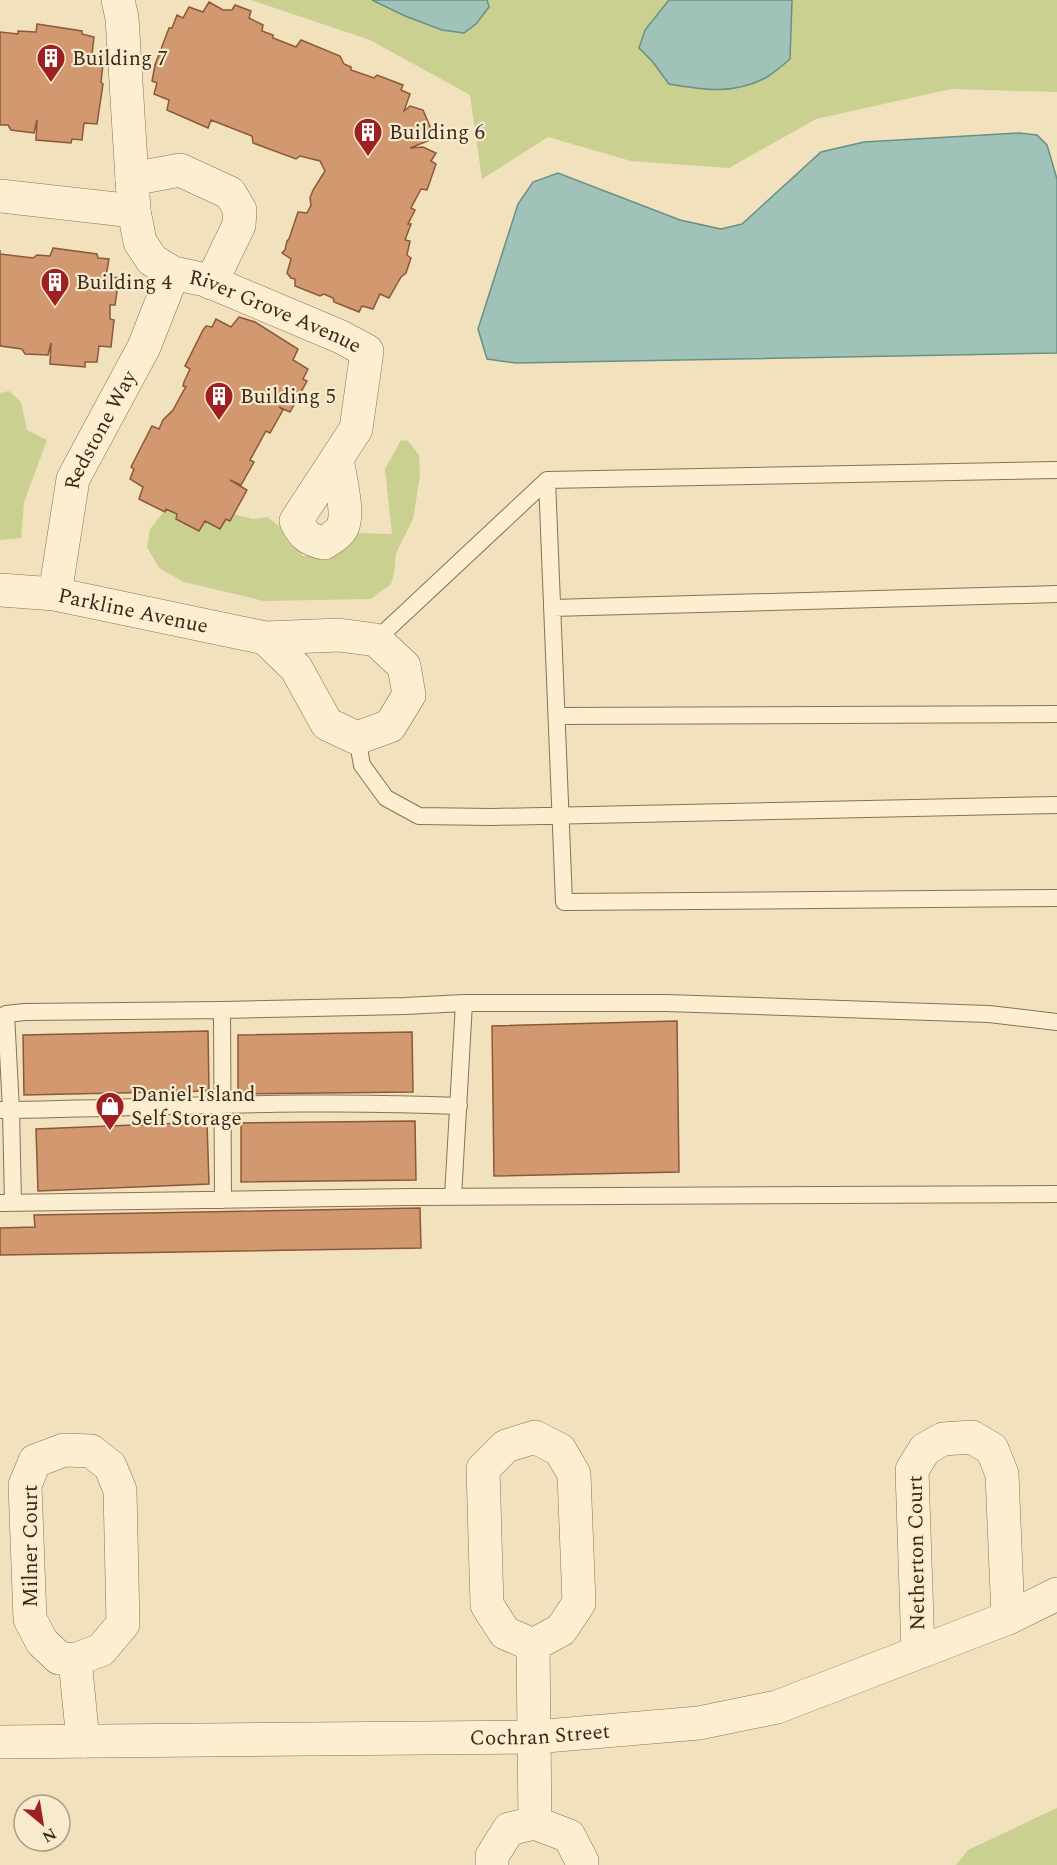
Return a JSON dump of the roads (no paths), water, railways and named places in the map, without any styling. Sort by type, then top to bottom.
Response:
[{"type":"street","name":"River Grove Avenue","points":[[118,0],[122,18],[134,211],[140,242],[152,260],[173,273],[211,283],[341,337],[367,351],[356,429],[296,521]]},
{"type":"street","points":[[132,179],[180,170],[230,193],[240,210],[239,225],[211,283]]},
{"type":"street","points":[[0,196],[134,211]]},
{"type":"street","name":"Redstone Way","points":[[55,594],[73,479],[144,347],[173,273]]},
{"type":"street","name":"Parkline Avenue","points":[[0,590],[55,594],[265,638],[339,635],[376,640]]},
{"type":"street","points":[[265,638],[296,668],[327,724],[357,738],[390,726],[409,695],[404,666],[376,640]]},
{"type":"street","points":[[535,1437],[560,1450],[574,1474],[579,1603],[561,1630],[533,1645],[505,1633],[487,1605],[483,1469],[506,1446],[535,1437]]},
{"type":"street","name":"Netherton Court","points":[[918,1651],[912,1470],[925,1449],[944,1439],[972,1437],[992,1449],[1002,1474],[1008,1618]]},
{"type":"street","name":"Milner Court","points":[[64,1450],[91,1451],[110,1466],[120,1490],[123,1624],[101,1650],[75,1660],[59,1658],[42,1642],[30,1618],[25,1485],[35,1461],[64,1450]]},
{"type":"street","name":"Cochran Street","points":[[0,1742],[534,1737],[699,1724],[777,1707],[1008,1618],[1057,1594]]},
{"type":"street","points":[[533,1645],[535,1822]]},
{"type":"street","points":[[75,1660],[83,1741]]},
{"type":"street","points":[[492,1865],[492,1856],[509,1829],[535,1822],[569,1836],[582,1865]]},
{"type":"lane","points":[[376,640],[547,480],[1057,470]]},
{"type":"lane","points":[[547,480],[564,902],[1057,898]]},
{"type":"lane","points":[[552,608],[1057,594]]},
{"type":"lane","points":[[557,716],[1057,714]]},
{"type":"lane","points":[[357,738],[362,765],[386,798],[419,816],[561,816],[1057,805]]},
{"type":"lane","points":[[453,1197],[464,1003]]},
{"type":"lane","points":[[1057,1022],[989,1014],[666,1003],[464,1003],[222,1010],[25,1012],[3,1016],[6,1203],[453,1197],[1057,1194]]},
{"type":"lane","points":[[222,1010],[224,1200]]},
{"type":"lane","points":[[5,1110],[397,1103],[459,1106]]},
{"type":"water","points":[[372,0],[487,0],[489,7],[476,24],[464,33],[442,30]]},
{"type":"water","points":[[669,0],[792,0],[790,59],[767,77],[743,87],[719,90],[669,84],[639,48],[645,30]]},
{"type":"water","points":[[1019,133],[1037,135],[1047,145],[1057,179],[1057,353],[516,363],[487,359],[478,329],[518,204],[533,182],[558,173],[680,220],[721,229],[742,224],[821,152],[864,142]]},
{"type":"place","name":"Building 7","points":[[51,84]]},
{"type":"place","name":"Building 6","points":[[368,158]]},
{"type":"place","name":"Building 4","points":[[55,308]]},
{"type":"place","name":"Building 5","points":[[219,422]]},
{"type":"place","name":"Daniel Island Self Storage","points":[[110,1132]]}]
